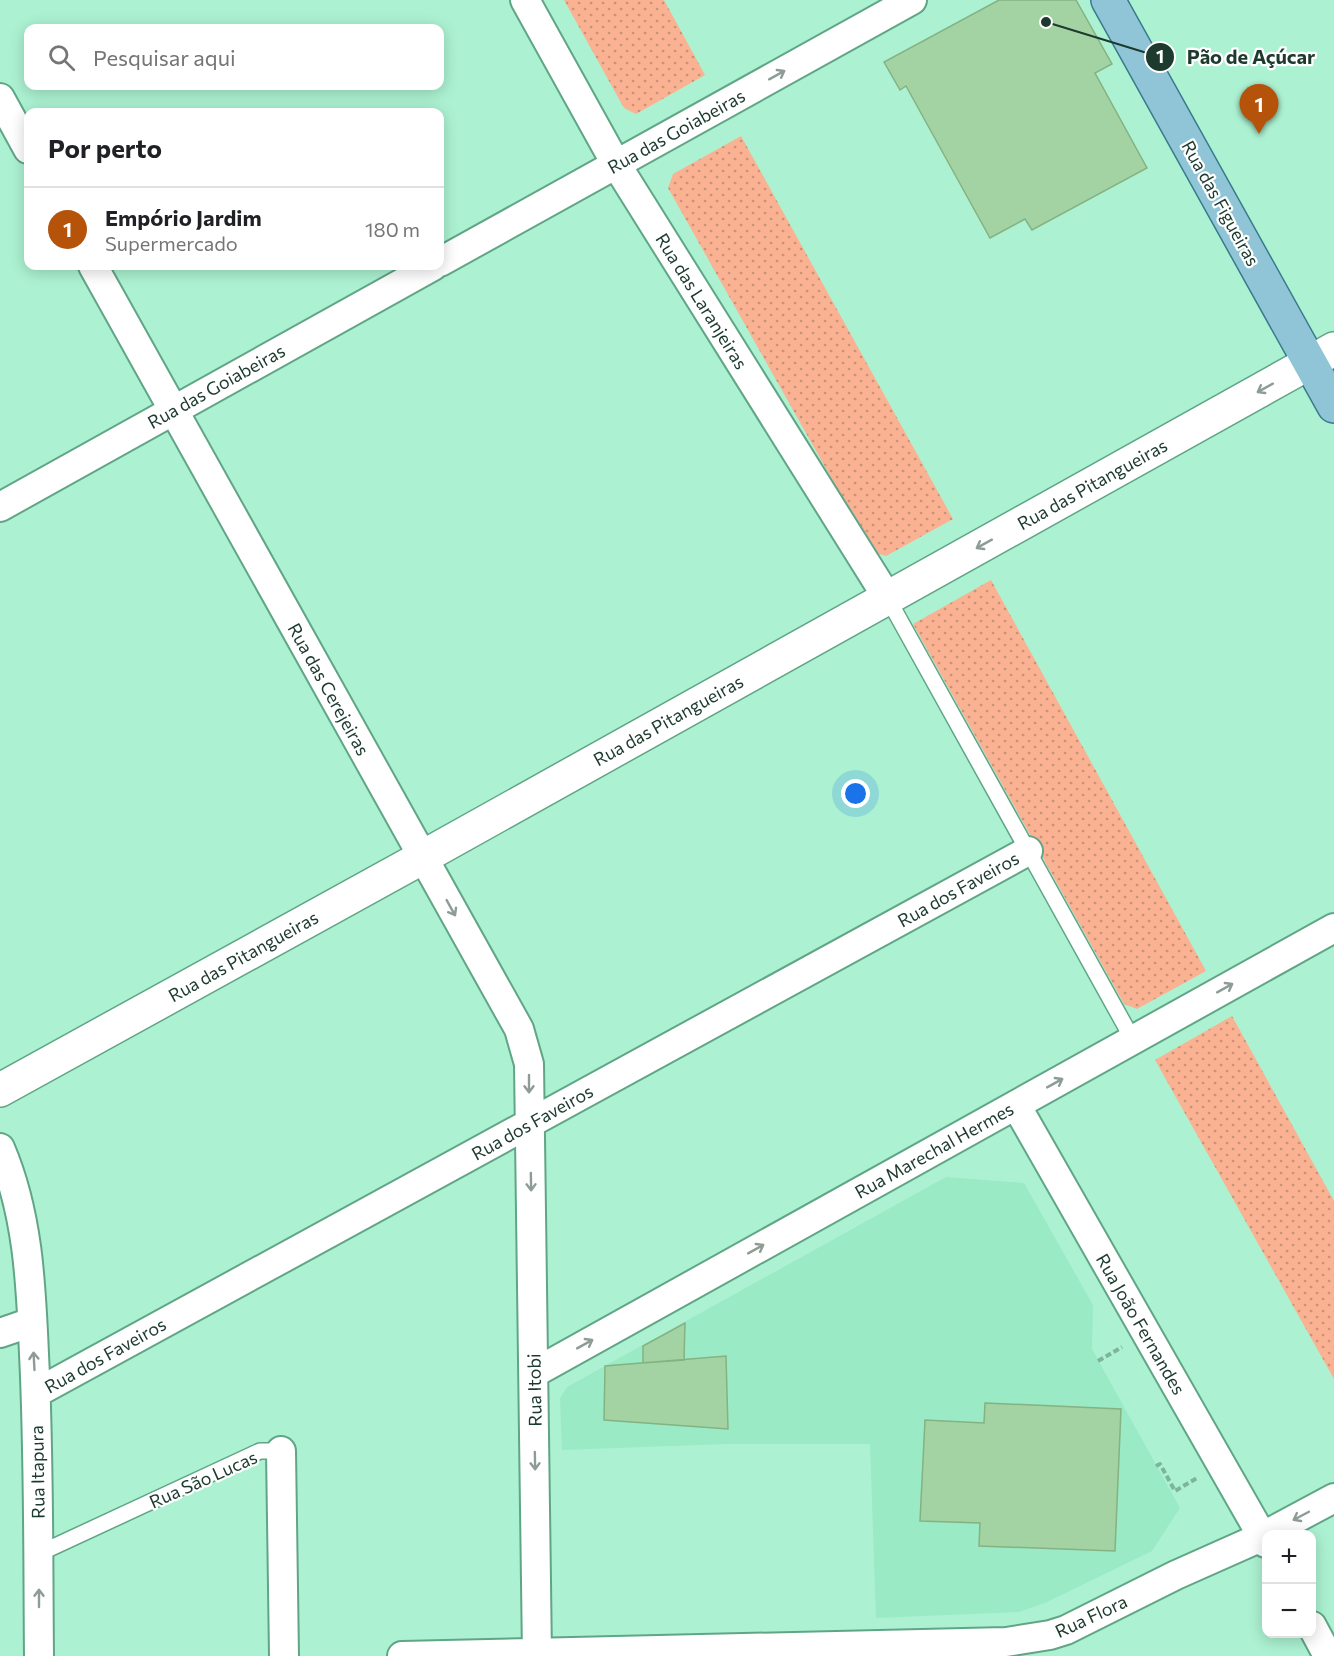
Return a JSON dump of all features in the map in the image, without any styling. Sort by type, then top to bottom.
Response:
[{"type":"main road","name":"Rua das Figueiras","points":[[1108,0],[1322,356],[1334,406]]},
{"type":"street","name":"Rua das Laranjeiras","points":[[525,0],[616,164],[887,597]]},
{"type":"street","name":"Rua das Goiabeiras","points":[[444,260],[912,0]]},
{"type":"street","points":[[0,98],[24,142]]},
{"type":"street","name":"Rua das Cerejeiras","points":[[95,270],[519,1029],[529,1064],[529,1123]]},
{"type":"street","name":"Rua das Goiabeiras","points":[[0,507],[426,270]]},
{"type":"street","name":"Rua das Pitangueiras","points":[[0,1090],[1322,356]]},
{"type":"street","name":"Rua dos Faveiros","points":[[36,1393],[1028,851]]},
{"type":"street","name":"Rua Marechal Hermes","points":[[534,1373],[1334,927]]},
{"type":"street","name":"Rua João Fernandes","points":[[1016,1105],[1222,1465],[1262,1530]]},
{"type":"street","name":"Rua Itobi","points":[[529,1123],[537,1655]]},
{"type":"street","name":"Rua Itapura","points":[[0,1148],[18,1197],[23,1222],[32,1322],[36,1393],[39,1656]]},
{"type":"street","points":[[0,1332],[32,1322]]},
{"type":"street","name":"Rua São Lucas","points":[[281,1451],[284,1656]]},
{"type":"street","name":"Rua Flora","points":[[1278,1530],[1334,1498]]},
{"type":"street","name":"Rua Flora","points":[[402,1656],[537,1655],[1006,1642],[1033,1647],[1176,1575],[1262,1539]]},
{"type":"street","points":[[1316,1635],[1328,1656]]},
{"type":"lane","points":[[887,597],[1133,1040]]},
{"type":"lane","name":"Rua São Lucas","points":[[38,1554],[260,1451],[281,1451]]},
{"type":"path","points":[[1156,1466],[1160,1464],[1175,1491],[1222,1465]]},
{"type":"shaded area","points":[[564,0],[664,0],[705,75],[636,114],[624,108]]},
{"type":"shaded area","points":[[741,136],[953,519],[886,556],[873,552],[668,188],[673,174]]},
{"type":"shaded area","points":[[991,580],[1206,971],[1137,1009],[1124,1004],[913,624]]},
{"type":"shaded area","points":[[1232,1016],[1334,1201],[1334,1379],[1155,1060]]},
{"type":"shaded area","points":[[946,1177],[1024,1183],[1093,1305],[1092,1349],[1180,1508],[1152,1551],[1045,1603],[1019,1612],[876,1618],[870,1444],[728,1444],[562,1450],[560,1398],[567,1387]]},
{"type":"building","points":[[999,0],[1076,0],[1112,64],[1095,73],[1147,168],[1032,230],[1025,219],[990,238],[906,86],[900,90],[884,62]]},
{"type":"building","points":[[685,1323],[684,1360],[643,1363],[643,1346]]},
{"type":"building","points":[[726,1356],[728,1429],[604,1420],[605,1366]]},
{"type":"building","points":[[985,1403],[1121,1409],[1115,1551],[979,1546],[980,1523],[920,1521],[925,1420],[984,1423]]},
{"type":"place","name":"Pão de Açúcar","points":[[1046,22]]},
{"type":"place","name":"Empório Jardim","points":[[1259,134]]}]
